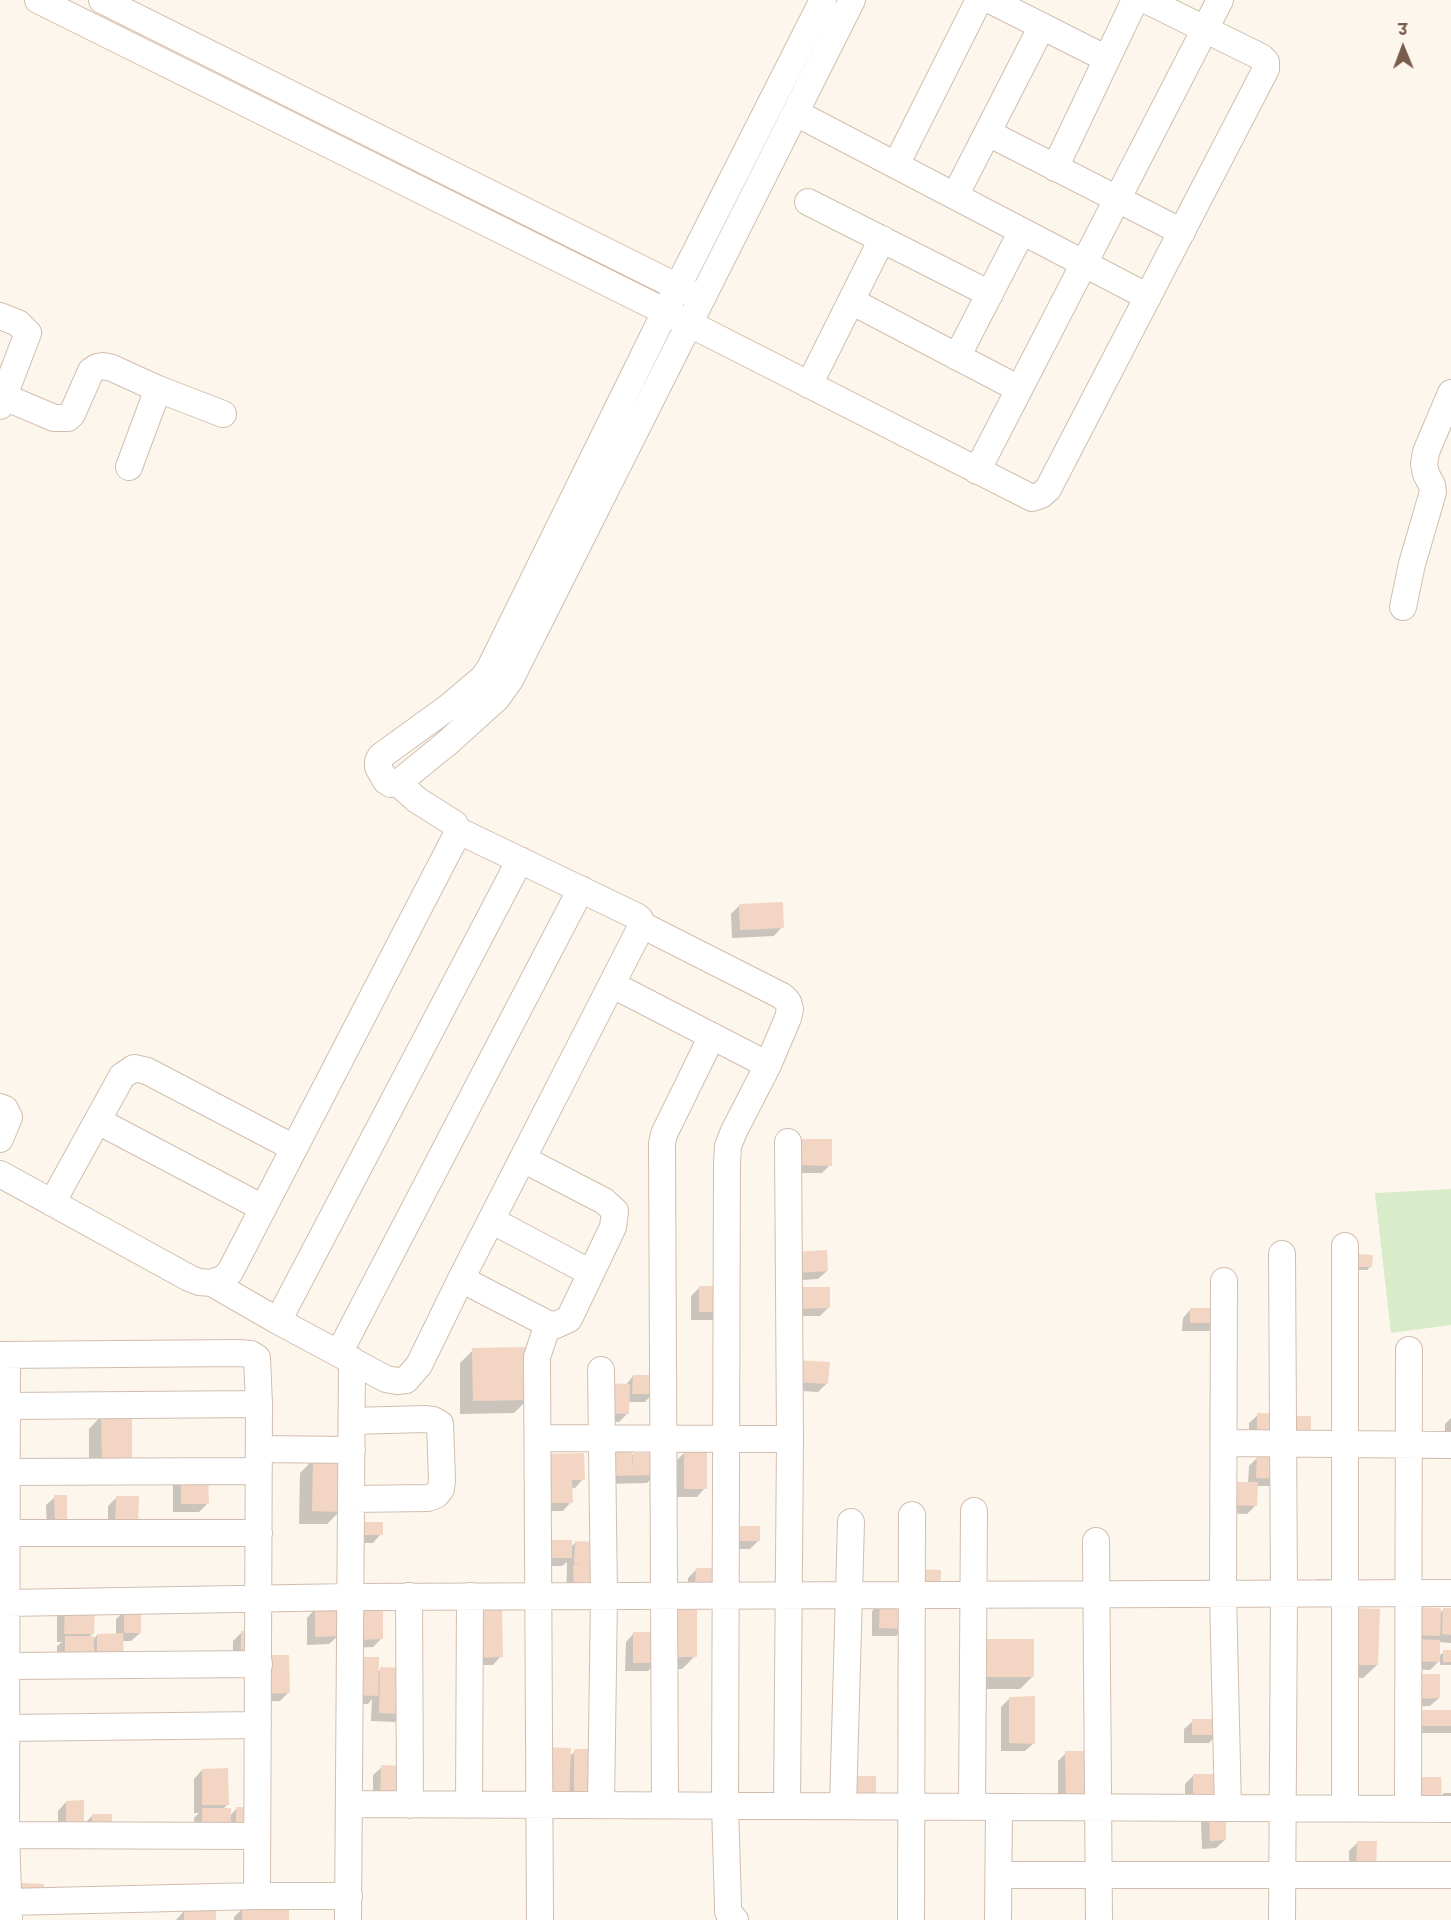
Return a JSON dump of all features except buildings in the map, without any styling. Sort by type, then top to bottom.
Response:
[{"type":"street","points":[[38,0],[690,324],[1032,498],[1048,489],[1266,69],[1266,62],[1261,57],[1146,0]]},
{"type":"street","points":[[83,22],[96,0]]},
{"type":"street","points":[[102,0],[703,299]]},
{"type":"street","points":[[813,3],[679,288],[665,312],[490,668],[483,678],[450,706],[386,752],[378,761],[378,767],[390,784],[398,783],[446,744],[497,698],[510,680],[852,0]]},
{"type":"street","points":[[896,165],[979,0]]},
{"type":"street","points":[[990,0],[1107,59]]},
{"type":"street","points":[[1055,168],[1135,0]]},
{"type":"street","points":[[977,471],[1220,0]]},
{"type":"street","points":[[955,196],[1042,26]]},
{"type":"street","points":[[796,113],[1148,297]]},
{"type":"street","points":[[988,133],[1182,232]]},
{"type":"street","points":[[808,202],[990,294]]},
{"type":"street","points":[[957,357],[1022,231]]},
{"type":"street","points":[[809,385],[882,239]]},
{"type":"street","points":[[851,301],[1019,389]]},
{"type":"street","points":[[0,316],[18,323],[28,333],[1,399],[54,418],[69,418],[91,371],[103,366],[223,414]]},
{"type":"street","points":[[129,467],[158,389]]},
{"type":"street","points":[[1403,607],[1412,564],[1433,492],[1424,464],[1426,452],[1451,393]]},
{"type":"street","points":[[0,1174],[189,1278],[200,1282],[212,1282],[224,1278],[230,1272],[449,849],[456,830],[449,819],[417,800],[398,783]]},
{"type":"street","points":[[212,1282],[386,1378],[397,1381],[406,1380],[419,1365],[461,1278],[642,925],[636,916],[456,830]]},
{"type":"street","points":[[279,1321],[520,860]]},
{"type":"street","points":[[257,1896],[259,1404],[257,1358],[251,1354],[4,1355],[7,1406],[3,1472],[7,1533],[6,1834],[9,1911],[257,1896],[349,1908],[352,1420],[346,1357],[581,889]]},
{"type":"street","points":[[642,925],[782,996],[788,1002],[788,1018],[768,1065],[728,1146],[724,1806],[728,1904],[729,1912],[735,1920]]},
{"type":"street","points":[[613,984],[768,1065]]},
{"type":"street","points":[[665,1805],[662,1144],[664,1134],[712,1036]]},
{"type":"street","points":[[52,1203],[122,1076],[134,1068],[141,1068],[294,1148]]},
{"type":"street","points":[[0,1107],[5,1109],[9,1117],[0,1139]]},
{"type":"street","points":[[98,1120],[263,1208]]},
{"type":"street","points":[[787,1806],[790,1438],[788,1142]]},
{"type":"street","points":[[461,1278],[548,1324],[563,1324],[569,1319],[613,1227],[615,1211],[604,1201],[523,1159]]},
{"type":"street","points":[[491,1220],[591,1273]]},
{"type":"street","points":[[1345,1246],[1345,1808]]},
{"type":"street","points":[[1282,1254],[1284,1594],[1282,1920]]},
{"type":"street","points":[[1224,1281],[1223,1594],[1228,1808]]},
{"type":"street","points":[[540,1920],[537,1357],[548,1324]]},
{"type":"street","points":[[1408,1808],[1409,1350]]},
{"type":"street","points":[[601,1370],[604,1596],[601,1805]]},
{"type":"street","points":[[7,1406],[259,1404]]},
{"type":"street","points":[[351,1499],[428,1498],[436,1496],[441,1489],[442,1480],[440,1424],[424,1419],[352,1420]]},
{"type":"street","points":[[538,1438],[790,1438]]},
{"type":"street","points":[[1224,1443],[1451,1445]]},
{"type":"street","points":[[3,1472],[259,1460],[352,1450]]},
{"type":"street","points":[[972,1807],[974,1511]]},
{"type":"street","points":[[911,1920],[910,1595],[912,1515]]},
{"type":"street","points":[[843,1806],[851,1522]]},
{"type":"street","points":[[7,1533],[258,1533]]},
{"type":"street","points":[[1096,1541],[1099,1920]]},
{"type":"street","points":[[7,1603],[409,1596],[1451,1593]]},
{"type":"street","points":[[409,1596],[410,1804]]},
{"type":"street","points":[[469,1805],[470,1596]]},
{"type":"street","points":[[8,1666],[259,1664]]},
{"type":"street","points":[[6,1728],[258,1725]]},
{"type":"street","points":[[349,1804],[1451,1809]]},
{"type":"street","points":[[998,1920],[999,1807]]},
{"type":"street","points":[[6,1834],[257,1836]]},
{"type":"street","points":[[999,1875],[1451,1875]]},
{"type":"green space","points":[[1451,1189],[1451,1325],[1391,1333],[1375,1193]]}]
